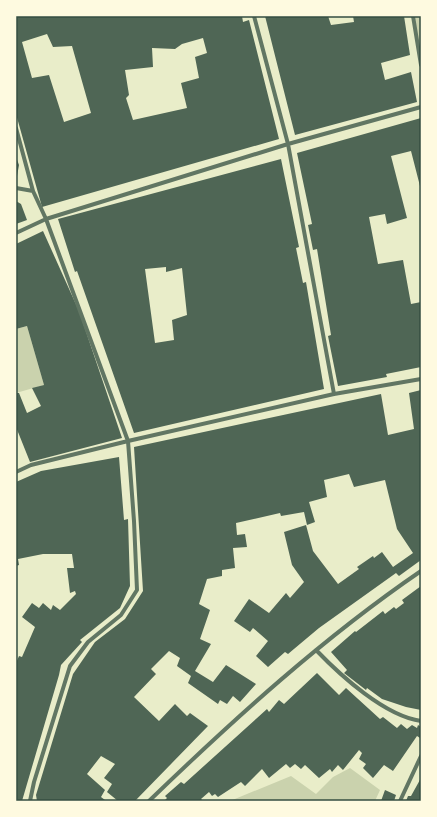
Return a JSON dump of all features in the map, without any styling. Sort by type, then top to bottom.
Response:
[{"type":"street","points":[[254,16],[288,144],[334,394]]},
{"type":"street","points":[[413,16],[421,65]]},
{"type":"street","points":[[16,233],[46,219],[288,144],[421,107]]},
{"type":"street","points":[[16,128],[33,191],[46,219],[128,441],[137,590],[121,615],[88,642],[70,666],[34,782],[30,801]]},
{"type":"street","points":[[16,188],[33,191]]},
{"type":"street","points":[[16,472],[31,465],[128,441],[334,394],[421,379]]},
{"type":"street","points":[[149,801],[316,650],[393,590],[421,571]]},
{"type":"street","points":[[316,650],[336,671],[376,701],[411,720],[421,721]]},
{"type":"street","points":[[400,801],[421,756]]},
{"type":"green space","points":[[415,16],[421,16],[421,71]]},
{"type":"green space","points":[[27,326],[44,385],[16,393],[16,329]]},
{"type":"green space","points":[[350,768],[380,790],[375,801],[230,801],[291,776],[316,794],[333,777]]},
{"type":"building","points":[[16,16],[242,16],[243,22],[249,20],[279,139],[42,207],[16,114]],"holes":[[[47,34],[53,47],[72,46],[91,113],[64,122],[49,75],[32,78],[22,42]],[[203,38],[207,53],[195,57],[199,78],[181,83],[187,108],[133,120],[126,98],[129,95],[125,70],[153,67],[152,48],[175,49],[182,44]]]},
{"type":"building","points":[[265,16],[328,16],[331,25],[354,22],[353,16],[404,16],[410,55],[381,63],[385,80],[411,72],[417,102],[295,135]]},
{"type":"building","points":[[421,118],[421,190],[411,151],[391,156],[407,218],[387,224],[385,214],[369,217],[378,264],[403,260],[411,304],[421,302],[421,367],[386,374],[387,377],[338,386],[328,336],[331,335],[317,249],[313,250],[308,225],[312,224],[297,153]]},
{"type":"building","points":[[16,157],[19,165],[17,176],[16,176]]},
{"type":"building","points":[[281,159],[299,247],[296,248],[303,283],[306,282],[324,389],[134,433],[77,271],[75,272],[58,219]],"holes":[[[166,267],[166,272],[182,268],[187,315],[172,320],[174,340],[155,343],[145,269]]]},
{"type":"building","points":[[16,201],[21,204],[27,220],[16,224]]},
{"type":"building","points":[[43,231],[79,311],[122,438],[30,462],[16,427],[16,393],[19,393],[27,413],[41,406],[32,388],[44,385],[27,326],[16,329],[16,244]]},
{"type":"building","points":[[421,390],[421,560],[399,576],[396,573],[319,628],[288,654],[285,652],[268,667],[256,656],[268,641],[253,628],[250,632],[234,621],[249,599],[269,613],[286,593],[290,598],[304,582],[292,565],[284,532],[306,525],[313,551],[338,584],[359,569],[357,567],[373,556],[374,558],[382,552],[393,567],[413,553],[397,529],[385,480],[354,487],[349,474],[324,480],[327,497],[309,502],[315,522],[307,525],[304,512],[281,516],[280,513],[236,523],[237,535],[245,534],[247,547],[233,548],[235,568],[222,570],[222,576],[207,579],[199,604],[210,610],[200,639],[211,644],[195,671],[213,682],[226,665],[256,684],[240,702],[233,696],[227,704],[220,700],[218,704],[188,683],[191,676],[177,666],[180,658],[169,651],[151,669],[156,674],[134,697],[159,721],[175,704],[187,716],[190,713],[208,726],[135,801],[118,801],[107,792],[112,784],[104,778],[115,764],[101,756],[87,774],[105,790],[101,797],[105,800],[104,801],[37,801],[36,795],[73,674],[95,642],[125,619],[143,591],[134,447],[381,394],[388,435],[414,429],[409,393]]},
{"type":"building","points":[[119,457],[124,520],[128,519],[130,586],[120,608],[80,640],[82,642],[61,665],[22,801],[16,801],[16,663],[19,656],[22,657],[35,627],[22,617],[32,603],[39,608],[43,603],[51,610],[53,605],[60,610],[76,594],[75,591],[70,593],[67,568],[74,568],[72,554],[43,554],[18,559],[19,565],[16,566],[16,482],[41,471]]},
{"type":"building","points":[[421,586],[421,710],[382,699],[367,688],[366,690],[344,673],[347,670],[331,652],[355,631],[356,632],[383,611],[385,614],[394,607],[396,609],[404,603],[402,600]]},
{"type":"building","points":[[317,673],[339,695],[346,688],[380,719],[383,717],[397,728],[401,724],[407,729],[412,725],[417,728],[418,725],[421,727],[420,738],[417,736],[393,771],[384,765],[373,778],[363,768],[366,764],[359,759],[362,753],[359,750],[343,770],[338,765],[332,772],[330,769],[319,778],[305,765],[301,769],[295,764],[290,768],[286,764],[269,778],[262,769],[245,786],[241,782],[218,797],[215,794],[212,796],[209,792],[201,799],[203,801],[164,801],[167,798],[165,796],[181,782],[184,784],[267,709],[269,712],[279,700],[284,704]]},
{"type":"building","points":[[421,778],[421,801],[406,801],[408,796],[411,796]]},
{"type":"building","points":[[385,790],[396,795],[394,801],[381,801]]}]
